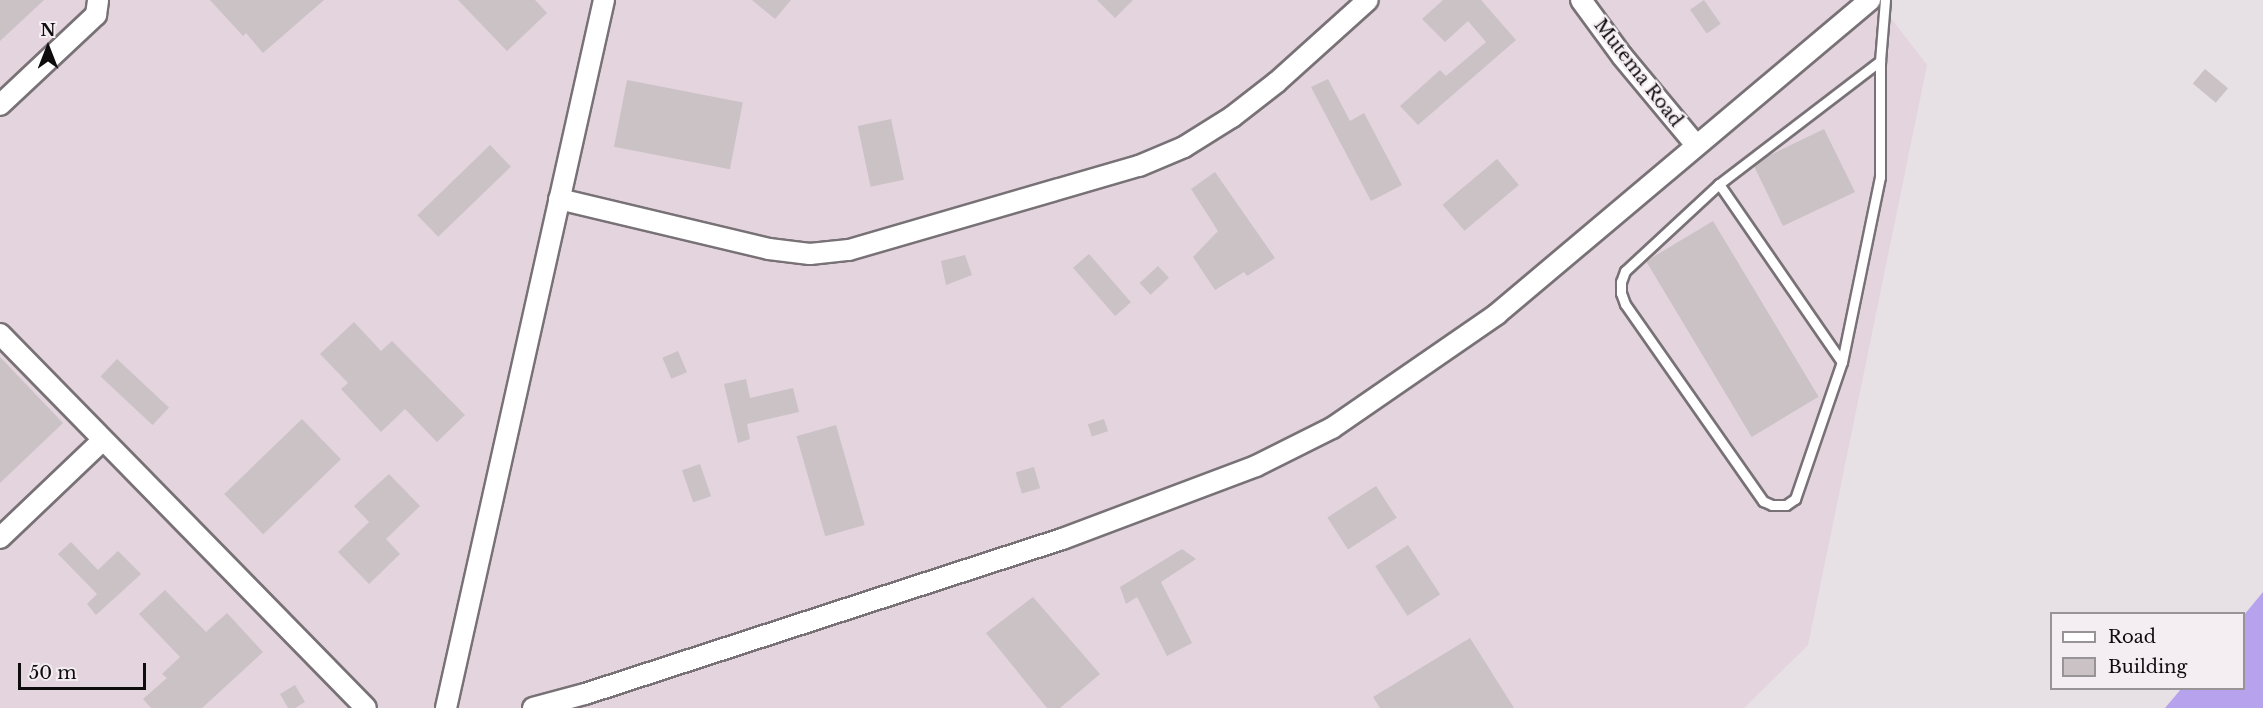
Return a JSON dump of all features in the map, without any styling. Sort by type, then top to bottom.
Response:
[{"type":"street","points":[[0,105],[96,15],[98,0]]},
{"type":"street","points":[[446,708],[604,0]]},
{"type":"street","points":[[559,199],[769,249],[810,254],[849,250],[1138,166],[1184,147],[1232,117],[1278,82],[1368,0]]},
{"type":"street","name":"Mutema Road","points":[[1581,0],[1622,56],[1695,144]]},
{"type":"street","points":[[533,708],[585,694],[1062,539],[1256,466],[1332,429],[1472,332],[1870,0]]},
{"type":"street","points":[[0,334],[102,441],[366,708]]},
{"type":"street","points":[[0,538],[102,441]]},
{"type":"lane","points":[[1880,61],[1719,184],[1625,271],[1621,293],[1625,304],[1763,501],[1772,505],[1786,505],[1795,499],[1842,362],[1880,177],[1880,61],[1885,0]]},
{"type":"lane","points":[[1719,184],[1842,362]]},
{"type":"shaded area","points":[[0,0],[1877,0],[1927,65],[1808,645],[1744,708],[0,708]]},
{"type":"shaded area","points":[[2263,592],[2263,708],[2165,708],[2180,690],[2245,690],[2245,614]]},
{"type":"building","points":[[0,0],[44,0],[0,41]]},
{"type":"building","points":[[210,0],[324,0],[263,53],[246,33],[243,36]]},
{"type":"building","points":[[458,0],[535,0],[547,13],[507,51]]},
{"type":"building","points":[[752,0],[791,0],[775,19]]},
{"type":"building","points":[[1097,0],[1133,0],[1115,18]]},
{"type":"building","points":[[1443,0],[1481,0],[1516,40],[1418,125],[1400,106],[1440,70],[1446,76],[1486,42],[1468,21],[1445,42],[1422,19]]},
{"type":"building","points":[[1704,0],[1721,24],[1707,34],[1690,10]]},
{"type":"building","points":[[2205,69],[2228,88],[2216,103],[2193,84]]},
{"type":"building","points":[[1328,79],[1350,121],[1364,113],[1402,185],[1371,201],[1311,87]]},
{"type":"building","points":[[627,80],[743,103],[730,169],[614,147]]},
{"type":"building","points":[[891,119],[904,180],[871,187],[858,126]]},
{"type":"building","points":[[1824,129],[1855,192],[1783,226],[1754,166],[1766,157]]},
{"type":"building","points":[[490,145],[511,167],[438,237],[417,215]]},
{"type":"building","points":[[1497,159],[1519,185],[1464,231],[1443,205]]},
{"type":"building","points":[[1215,172],[1275,258],[1247,276],[1244,272],[1215,290],[1193,257],[1218,231],[1191,189]]},
{"type":"building","points":[[1713,221],[1819,397],[1752,437],[1646,261]]},
{"type":"building","points":[[1089,254],[1131,302],[1115,316],[1073,268]]},
{"type":"building","points":[[965,255],[972,275],[946,285],[941,261]]},
{"type":"building","points":[[1158,266],[1169,278],[1151,295],[1140,283]]},
{"type":"building","points":[[354,322],[381,351],[392,341],[465,415],[437,442],[405,409],[381,432],[341,389],[348,383],[320,354]]},
{"type":"building","points":[[678,351],[687,372],[671,379],[662,358]]},
{"type":"building","points":[[0,357],[63,423],[0,483]]},
{"type":"building","points":[[117,359],[169,407],[153,425],[101,377]]},
{"type":"building","points":[[746,379],[750,398],[793,388],[799,412],[747,424],[750,439],[738,443],[724,384]]},
{"type":"building","points":[[302,419],[341,459],[263,534],[224,494]]},
{"type":"building","points":[[1104,419],[1108,431],[1092,437],[1088,424]]},
{"type":"building","points":[[836,425],[865,525],[825,536],[797,436]]},
{"type":"building","points":[[700,464],[711,496],[693,502],[682,470]]},
{"type":"building","points":[[1034,467],[1040,488],[1022,493],[1016,472]]},
{"type":"building","points":[[389,474],[420,506],[386,539],[400,554],[369,584],[338,552],[369,522],[354,506]]},
{"type":"building","points":[[1376,486],[1397,518],[1348,549],[1327,518]]},
{"type":"building","points":[[71,542],[98,570],[118,551],[141,574],[96,615],[87,604],[97,594],[58,554]]},
{"type":"building","points":[[1408,545],[1440,594],[1407,616],[1375,566]]},
{"type":"building","points":[[1182,549],[1196,559],[1161,582],[1192,643],[1167,656],[1137,597],[1126,604],[1120,587]]},
{"type":"building","points":[[165,590],[206,632],[227,613],[263,652],[202,708],[151,708],[143,699],[167,678],[162,674],[180,657],[139,614]]},
{"type":"building","points":[[1033,597],[1100,674],[1060,708],[1047,708],[986,633]]},
{"type":"building","points":[[1470,638],[1514,708],[1380,708],[1373,697]]},
{"type":"building","points":[[295,685],[305,702],[295,708],[288,708],[280,694]]}]
